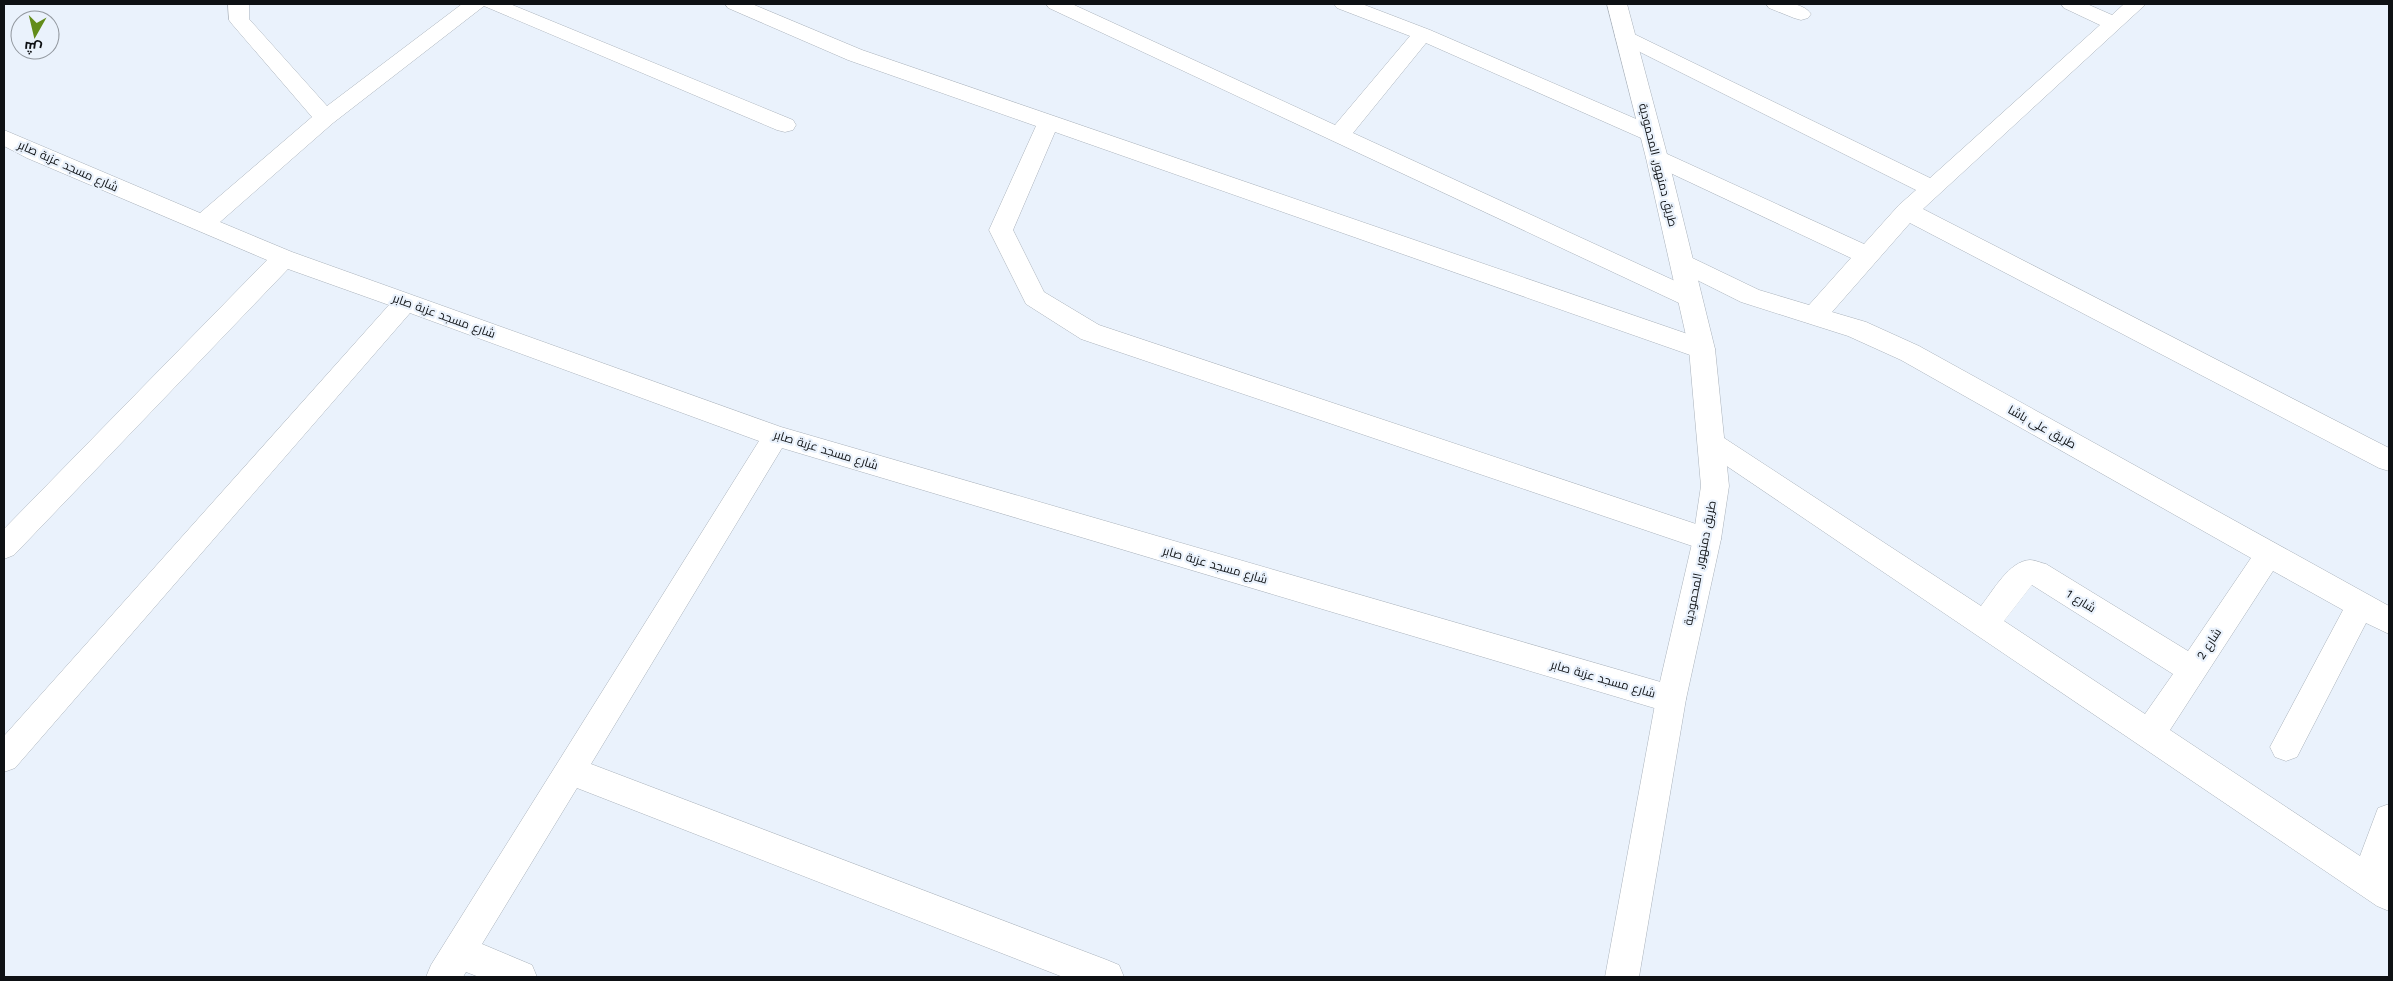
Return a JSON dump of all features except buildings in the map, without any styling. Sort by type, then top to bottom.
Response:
[{"type":"street","points":[[238,4],[239,20],[325,118]]},
{"type":"street","points":[[203,224],[325,118],[475,4]]},
{"type":"street","points":[[493,4],[785,125]]},
{"type":"street","points":[[735,4],[855,56],[1702,349]]},
{"type":"street","points":[[1056,4],[1688,297]]},
{"type":"street","points":[[1344,4],[1423,34],[1653,145],[1868,256]]},
{"type":"street","name":"طريق دمنهور, المحمودية","points":[[1617,4],[1702,349],[1716,486],[1707,539],[1672,699],[1622,977]]},
{"type":"street","points":[[1776,4],[1801,14]]},
{"type":"street","points":[[2072,4],[2114,24]]},
{"type":"street","points":[[1815,315],[1906,210],[2136,4]]},
{"type":"street","points":[[1339,135],[1423,34]]},
{"type":"street","points":[[1625,37],[1932,188]]},
{"type":"street","points":[[1048,123],[1001,230],[1035,298],[1090,332],[1707,539]]},
{"type":"street","name":"شارع مسجد عزبة صابر","points":[[4,137],[35,153],[284,258],[776,436],[1672,699]]},
{"type":"street","points":[[1906,210],[2389,460]]},
{"type":"street","points":[[4,547],[284,258]]},
{"type":"street","name":"طريق على باشا","points":[[1682,262],[1750,296],[1857,329],[1910,353],[2389,621]]},
{"type":"street","points":[[4,758],[406,302]]},
{"type":"street","points":[[520,977],[451,964],[776,436]]},
{"type":"street","points":[[1712,443],[2379,887],[2389,819]]},
{"type":"street","name":"شارع 2","points":[[2150,734],[2268,555]]},
{"type":"street","name":"شارع 1","points":[[1984,624],[2023,575],[2030,572],[2036,573],[2192,670]]},
{"type":"street","points":[[2286,747],[2360,605]]},
{"type":"street","points":[[570,771],[1106,977]]}]
